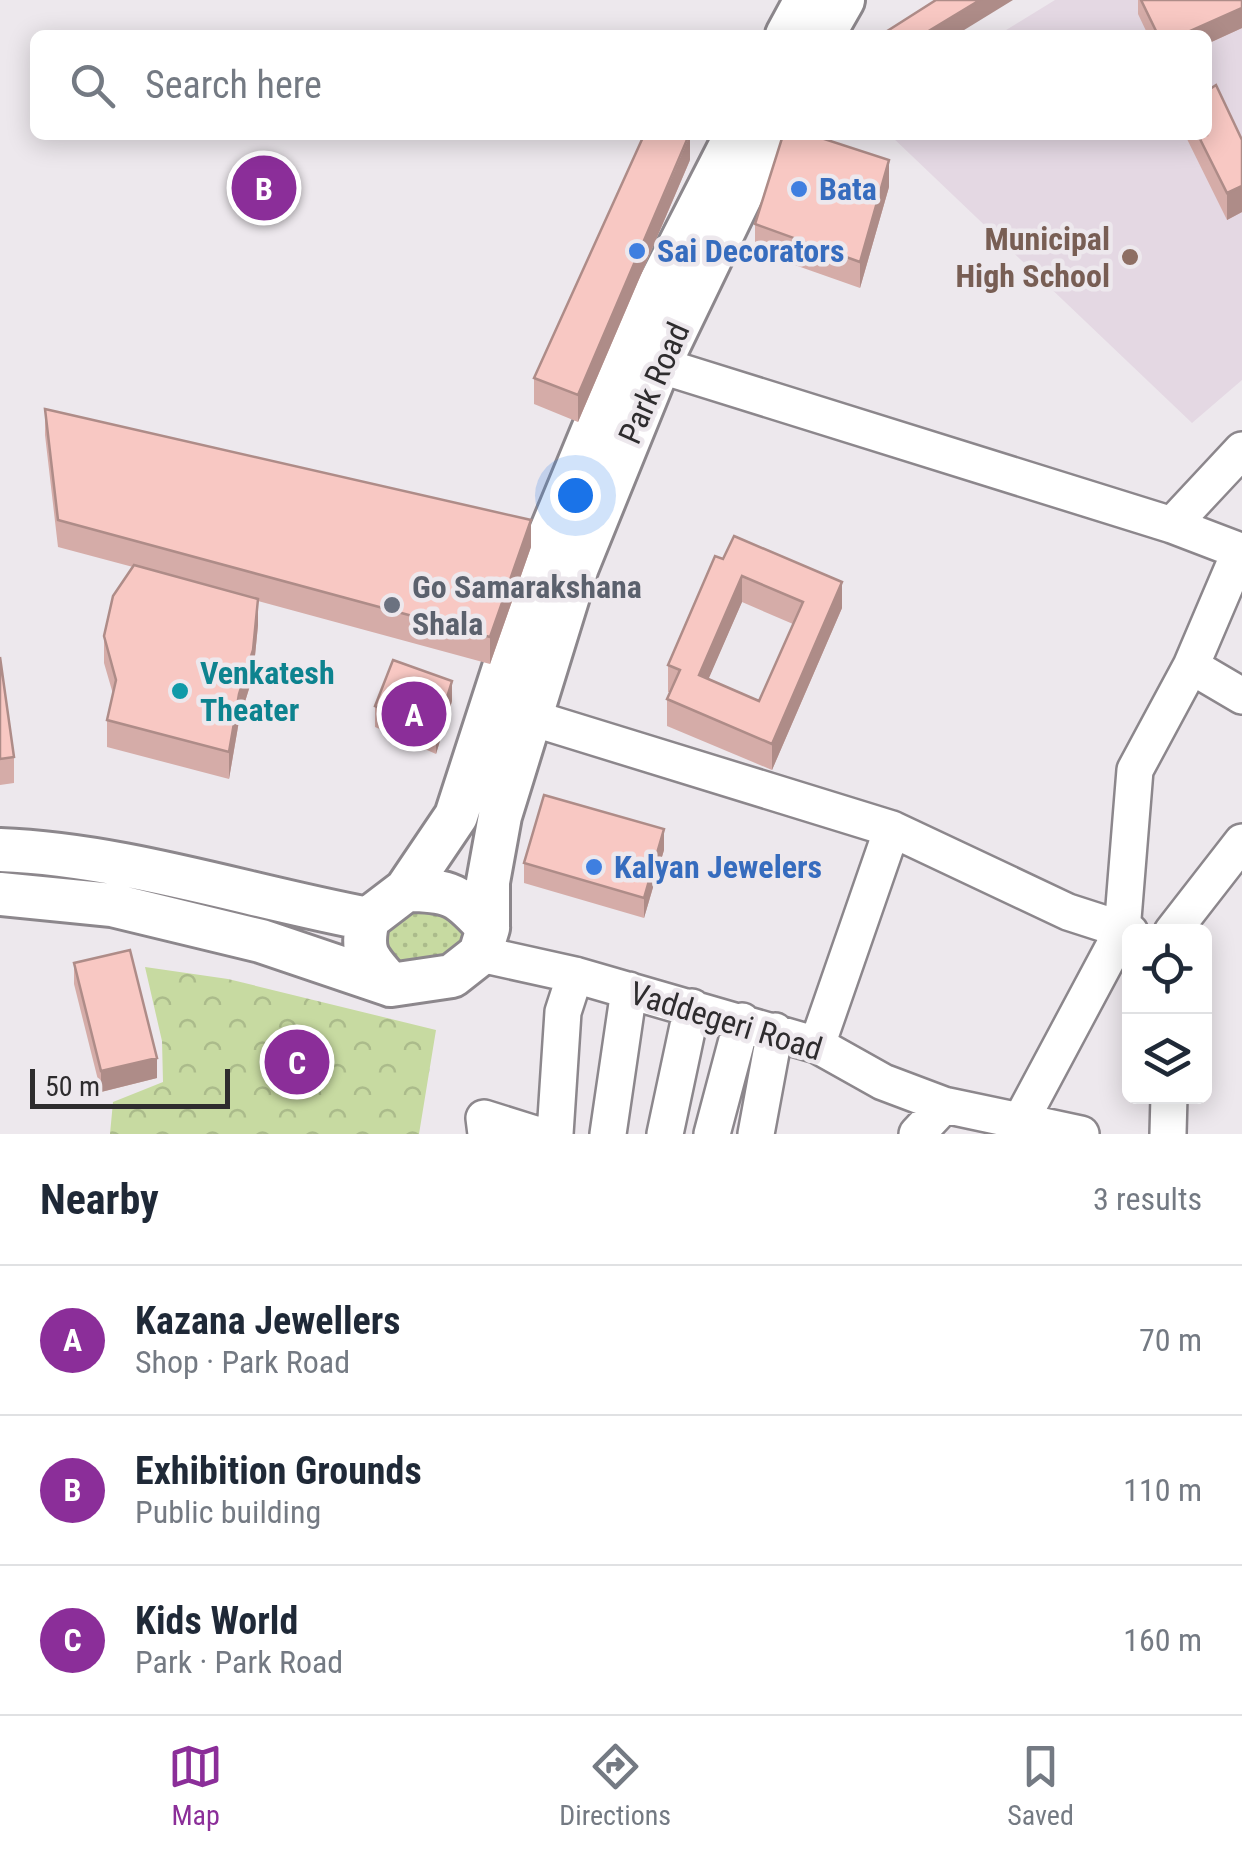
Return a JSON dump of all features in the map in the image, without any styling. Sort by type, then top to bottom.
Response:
[{"type":"main road","points":[[790,30],[806,0]]},
{"type":"main road","points":[[826,30],[844,0]]},
{"type":"main road","name":"Park Road","points":[[406,890],[456,816],[538,563],[628,348],[733,140]]},
{"type":"main road","name":"Park Road","points":[[484,941],[488,882],[500,816],[577,568],[660,365],[768,140]]},
{"type":"main road","points":[[0,850],[109,860],[276,902],[368,919]]},
{"type":"main road","points":[[0,894],[112,905],[261,941],[391,985],[452,976],[484,941],[464,900],[435,890],[406,890],[368,919],[362,943],[391,985]]},
{"type":"street","points":[[660,365],[1172,525],[1241,551],[1192,666],[1135,770],[1126,924]]},
{"type":"street","points":[[1172,525],[1242,450]]},
{"type":"street","points":[[1192,666],[1242,696]]},
{"type":"street","points":[[532,718],[892,829],[1068,912],[1122,931]]},
{"type":"street","points":[[817,1045],[892,829]]},
{"type":"street","points":[[1179,924],[1237,854]]},
{"type":"street","points":[[1021,1120],[1122,939]]},
{"type":"street","name":"Vaddegeri Road","points":[[484,941],[574,974],[817,1045],[882,1082],[944,1106],[1081,1134]]},
{"type":"street","points":[[555,1134],[563,1012],[574,974]]},
{"type":"street","points":[[608,1134],[629,990]]},
{"type":"street","points":[[665,1134],[692,1007]]},
{"type":"street","points":[[712,1134],[758,1026]]},
{"type":"street","points":[[756,1134],[758,1026]]},
{"type":"street","points":[[1168,1134],[1169,1104]]},
{"type":"street","points":[[917,1134],[944,1106]]},
{"type":"street","points":[[486,1134],[484,1118],[535,1134]]},
{"type":"shaded area","name":"Municipal High School","points":[[1055,0],[1242,0],[1242,380],[1192,423],[895,140],[1212,140],[1212,30],[1006,30]]},
{"type":"green space","points":[[436,909],[465,920],[466,945],[441,959],[429,964],[407,964],[387,950],[378,937],[411,912]]},
{"type":"green space","points":[[145,967],[228,979],[436,1030],[419,1134],[110,1134],[113,1102],[163,1082],[162,1041]]},
{"type":"building","points":[[936,0],[980,0],[930,30],[889,30]]},
{"type":"building","points":[[1141,0],[1242,0],[1242,8],[1192,30],[1156,30]]},
{"type":"building","points":[[1216,85],[1242,140],[1242,186],[1227,193],[1200,140],[1212,140],[1212,88]]},
{"type":"building","points":[[642,140],[687,140],[578,395],[534,378]]},
{"type":"building","points":[[781,140],[827,140],[889,160],[860,262],[755,224]]},
{"type":"building","name":"Go Samarakshana Shala","points":[[45,409],[531,520],[490,637],[58,520]]},
{"type":"building","points":[[734,536],[842,582],[772,744],[667,699],[680,670],[668,665],[715,556],[723,559]],"holes":[[[742,576],[803,602],[759,701],[699,675]]]},
{"type":"building","name":"Venkatesh Theater","points":[[134,565],[258,599],[253,650],[239,694],[229,752],[107,720],[116,680],[104,636],[113,596]]},
{"type":"building","points":[[0,657],[14,757],[0,759]]},
{"type":"building","points":[[393,660],[452,681],[436,733],[375,706]]},
{"type":"building","name":"Kalyan Jewelers","points":[[544,795],[664,829],[644,898],[524,863]]},
{"type":"building","points":[[130,950],[157,1058],[101,1071],[74,963]]},
{"type":"place","name":"Exhibition Grounds","points":[[264,188]]},
{"type":"place","name":"Bata","points":[[799,189]]},
{"type":"place","name":"Sai Decorators","points":[[637,251]]},
{"type":"place","name":"Municipal High School","points":[[1130,257]]},
{"type":"place","name":"Go Samarakshana Shala","points":[[392,605]]},
{"type":"place","name":"Venkatesh Theater","points":[[180,691]]},
{"type":"place","name":"Kazana Jewellers","points":[[414,714]]},
{"type":"place","name":"Kalyan Jewelers","points":[[594,867]]},
{"type":"place","name":"Kids World","points":[[297,1062]]}]
